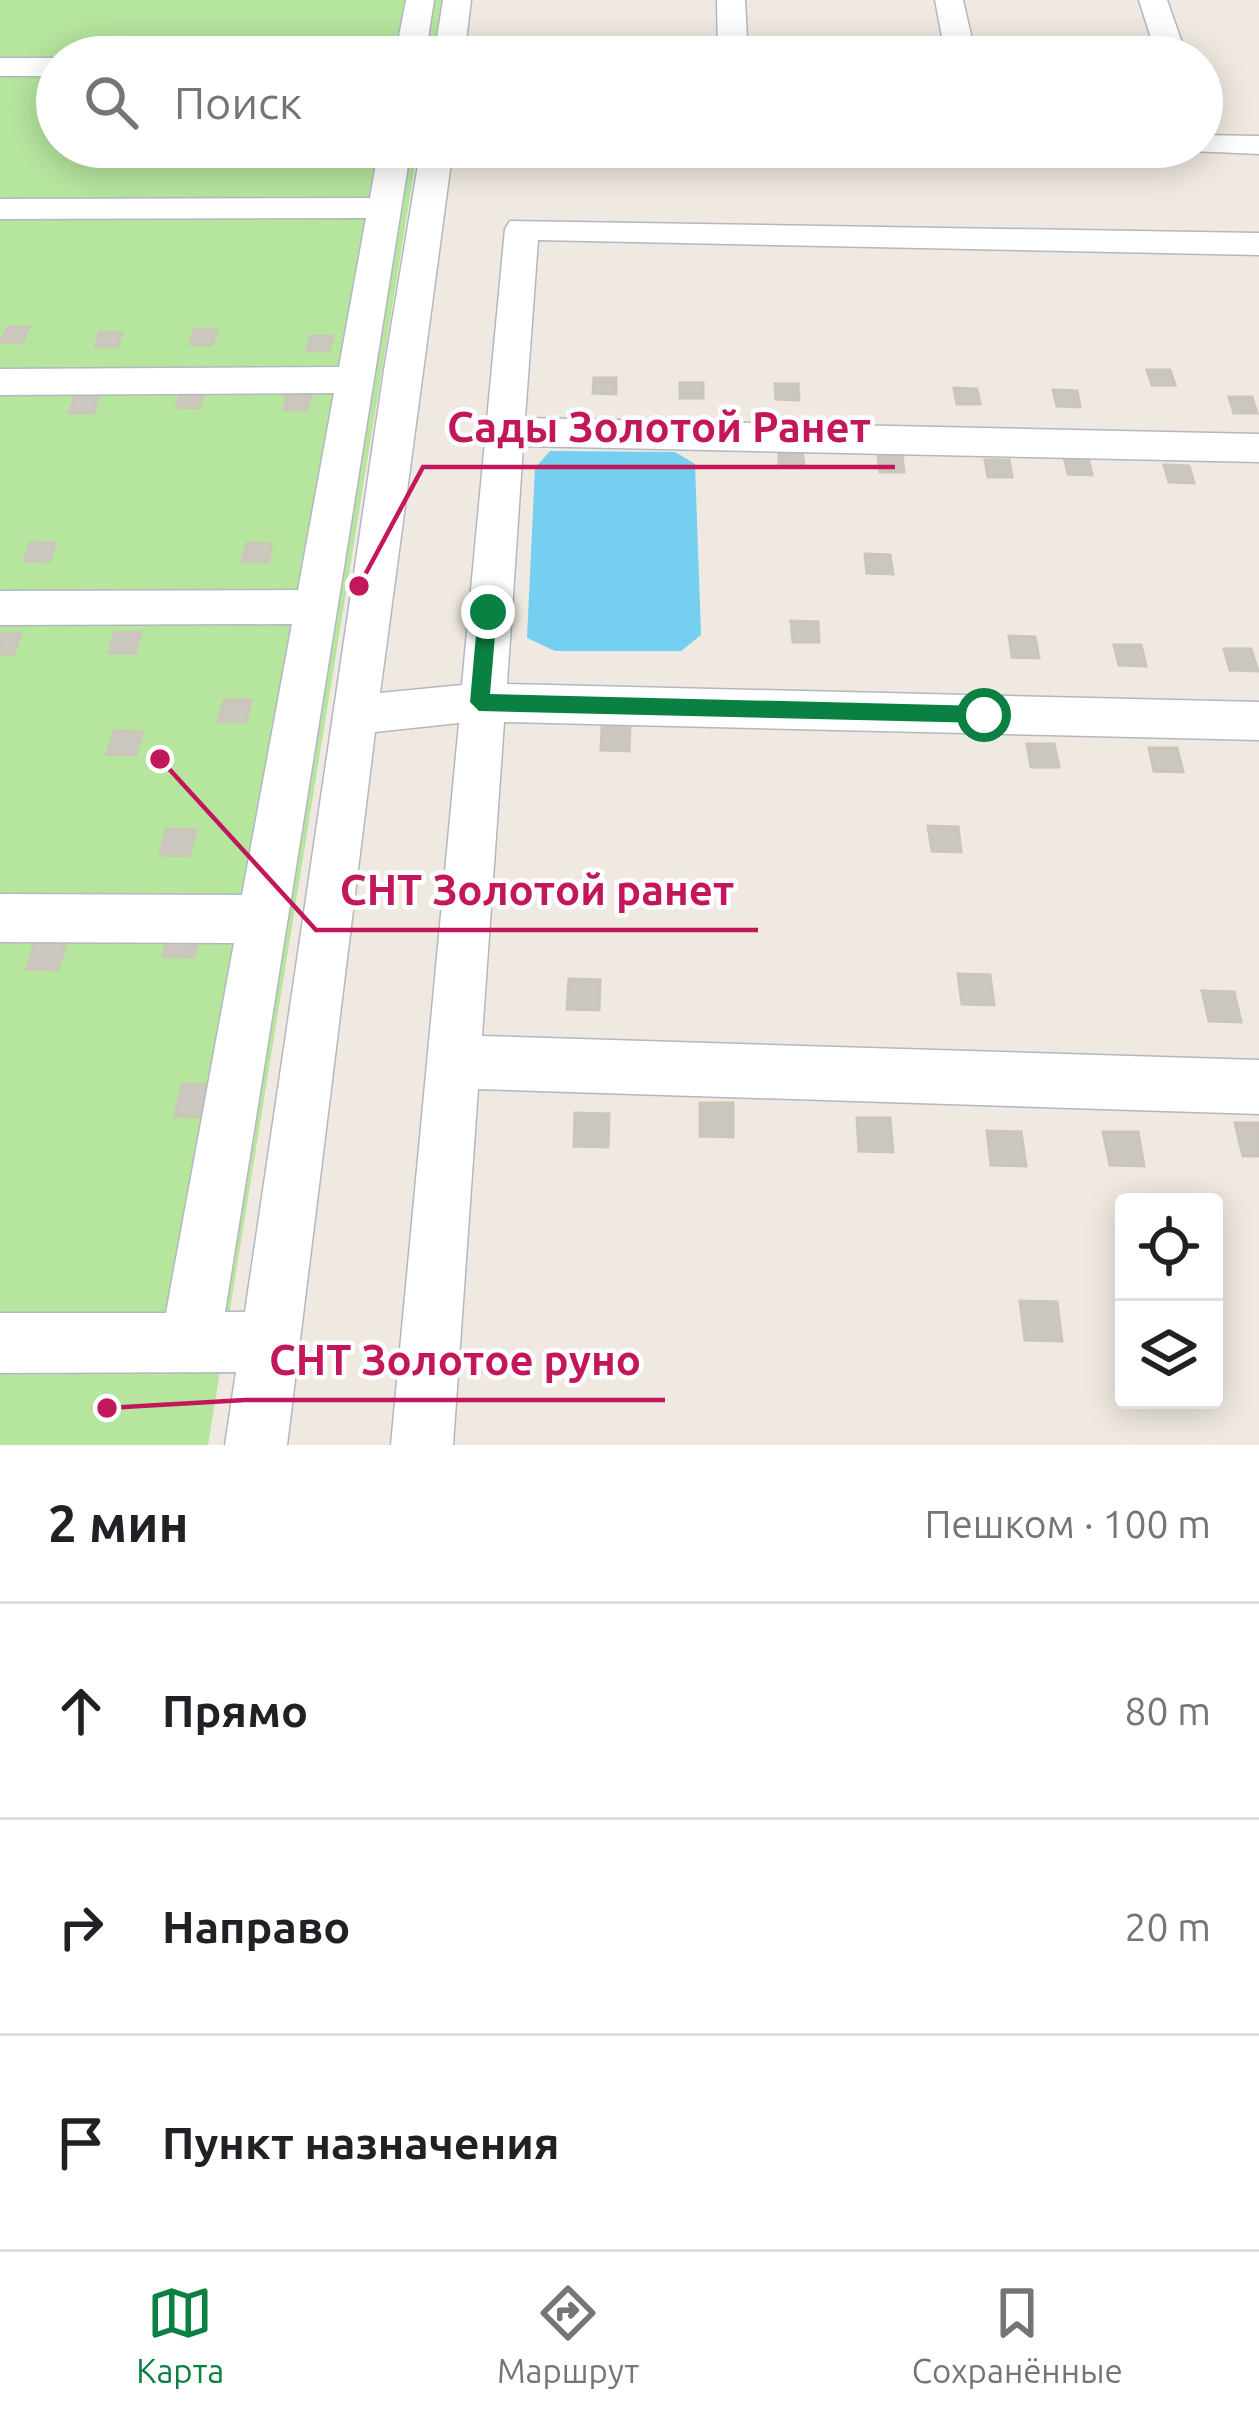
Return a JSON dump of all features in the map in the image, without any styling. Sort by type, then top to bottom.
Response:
[{"type":"street","points":[[414,36],[420,0]]},
{"type":"street","points":[[452,36],[457,0]]},
{"type":"street","points":[[731,0],[732,36]]},
{"type":"street","points":[[949,0],[957,36]]},
{"type":"street","points":[[1153,0],[1165,36]]},
{"type":"street","points":[[0,67],[36,67]]},
{"type":"street","points":[[1223,145],[1259,146]]},
{"type":"street","points":[[190,1342],[391,168]]},
{"type":"street","points":[[256,1445],[434,168]]},
{"type":"street","points":[[0,209],[384,208]]},
{"type":"street","points":[[422,1445],[479,702],[522,229],[1259,244]]},
{"type":"street","points":[[0,382],[355,380]]},
{"type":"street","points":[[504,432],[1259,448]]},
{"type":"street","points":[[0,608],[316,607]]},
{"type":"street","points":[[357,715],[479,702],[1259,721]]},
{"type":"street","points":[[0,918],[262,919]]},
{"type":"street","points":[[452,1062],[1259,1087]]},
{"type":"street","points":[[0,1343],[270,1342]]},
{"type":"green space","points":[[0,0],[442,0],[436,36],[36,36],[36,168],[415,168],[208,1445],[0,1445]]},
{"type":"water","points":[[550,451],[675,452],[695,464],[701,635],[681,651],[555,651],[527,638],[535,468]]},
{"type":"building","points":[[8,327],[29,327],[23,342],[1,342]]},
{"type":"building","points":[[194,330],[217,330],[212,345],[190,344]]},
{"type":"building","points":[[100,332],[122,333],[117,347],[95,347]]},
{"type":"building","points":[[311,336],[333,336],[329,351],[307,350]]},
{"type":"building","points":[[1147,370],[1170,370],[1175,385],[1152,385]]},
{"type":"building","points":[[594,378],[616,378],[616,394],[593,393]]},
{"type":"building","points":[[680,383],[703,383],[703,398],[680,398]]},
{"type":"building","points":[[775,384],[798,384],[799,400],[776,399]]},
{"type":"building","points":[[954,388],[977,389],[980,404],[957,404]]},
{"type":"building","points":[[1053,390],[1077,391],[1080,407],[1057,406]]},
{"type":"building","points":[[181,392],[204,392],[199,408],[176,407]]},
{"type":"building","points":[[287,394],[311,394],[307,410],[284,410]]},
{"type":"building","points":[[75,397],[98,397],[93,413],[69,413]]},
{"type":"building","points":[[1229,397],[1252,397],[1257,413],[1234,413]]},
{"type":"building","points":[[779,449],[802,449],[804,466],[779,466]]},
{"type":"building","points":[[878,455],[902,455],[904,472],[880,472]]},
{"type":"building","points":[[1064,457],[1088,458],[1092,475],[1068,474]]},
{"type":"building","points":[[985,460],[1009,460],[1012,477],[988,477]]},
{"type":"building","points":[[1164,465],[1189,466],[1194,483],[1169,482]]},
{"type":"building","points":[[31,542],[56,543],[49,562],[24,561]]},
{"type":"building","points":[[247,543],[272,544],[268,562],[242,562]]},
{"type":"building","points":[[865,554],[890,555],[893,574],[867,573]]},
{"type":"building","points":[[791,621],[818,622],[819,642],[793,642]]},
{"type":"building","points":[[115,632],[141,632],[135,653],[109,653]]},
{"type":"building","points":[[0,633],[21,633],[14,654],[0,654]]},
{"type":"building","points":[[1009,636],[1035,637],[1039,658],[1012,657]]},
{"type":"building","points":[[1114,645],[1141,645],[1146,666],[1119,665]]},
{"type":"building","points":[[1224,649],[1251,649],[1258,671],[1230,670]]},
{"type":"building","points":[[224,700],[251,700],[246,722],[218,722]]},
{"type":"building","points":[[602,727],[630,728],[629,751],[601,750]]},
{"type":"building","points":[[114,731],[142,732],[136,755],[107,754]]},
{"type":"building","points":[[1027,744],[1054,744],[1059,767],[1031,767]]},
{"type":"building","points":[[1149,748],[1177,748],[1183,772],[1154,771]]},
{"type":"building","points":[[928,826],[958,827],[961,852],[932,851]]},
{"type":"building","points":[[166,829],[196,830],[189,856],[160,855]]},
{"type":"building","points":[[170,928],[200,929],[194,957],[163,956]]},
{"type":"building","points":[[35,940],[66,941],[58,970],[27,969]]},
{"type":"building","points":[[958,974],[990,975],[994,1005],[962,1004]]},
{"type":"building","points":[[569,979],[600,980],[599,1010],[567,1009]]},
{"type":"building","points":[[1202,991],[1234,992],[1241,1022],[1209,1021]]},
{"type":"building","points":[[182,1084],[215,1085],[208,1117],[175,1116]]},
{"type":"building","points":[[700,1103],[733,1103],[733,1137],[700,1136]]},
{"type":"building","points":[[575,1113],[609,1114],[608,1147],[574,1146]]},
{"type":"building","points":[[857,1118],[890,1118],[893,1152],[859,1151]]},
{"type":"building","points":[[1235,1123],[1259,1123],[1259,1156],[1243,1156]]},
{"type":"building","points":[[987,1131],[1021,1132],[1026,1166],[991,1165]]},
{"type":"building","points":[[1103,1132],[1138,1132],[1144,1166],[1110,1165]]},
{"type":"building","points":[[1020,1301],[1057,1302],[1062,1341],[1025,1340]]},
{"type":"place","name":"Сады Золотой Ранет","points":[[359,586]]},
{"type":"place","name":"СНТ Золотой ранет","points":[[160,759]]},
{"type":"place","name":"СНТ Золотое руно","points":[[107,1408]]},
{"type":"route","points":[[488,612],[479,702],[984,715]]}]
